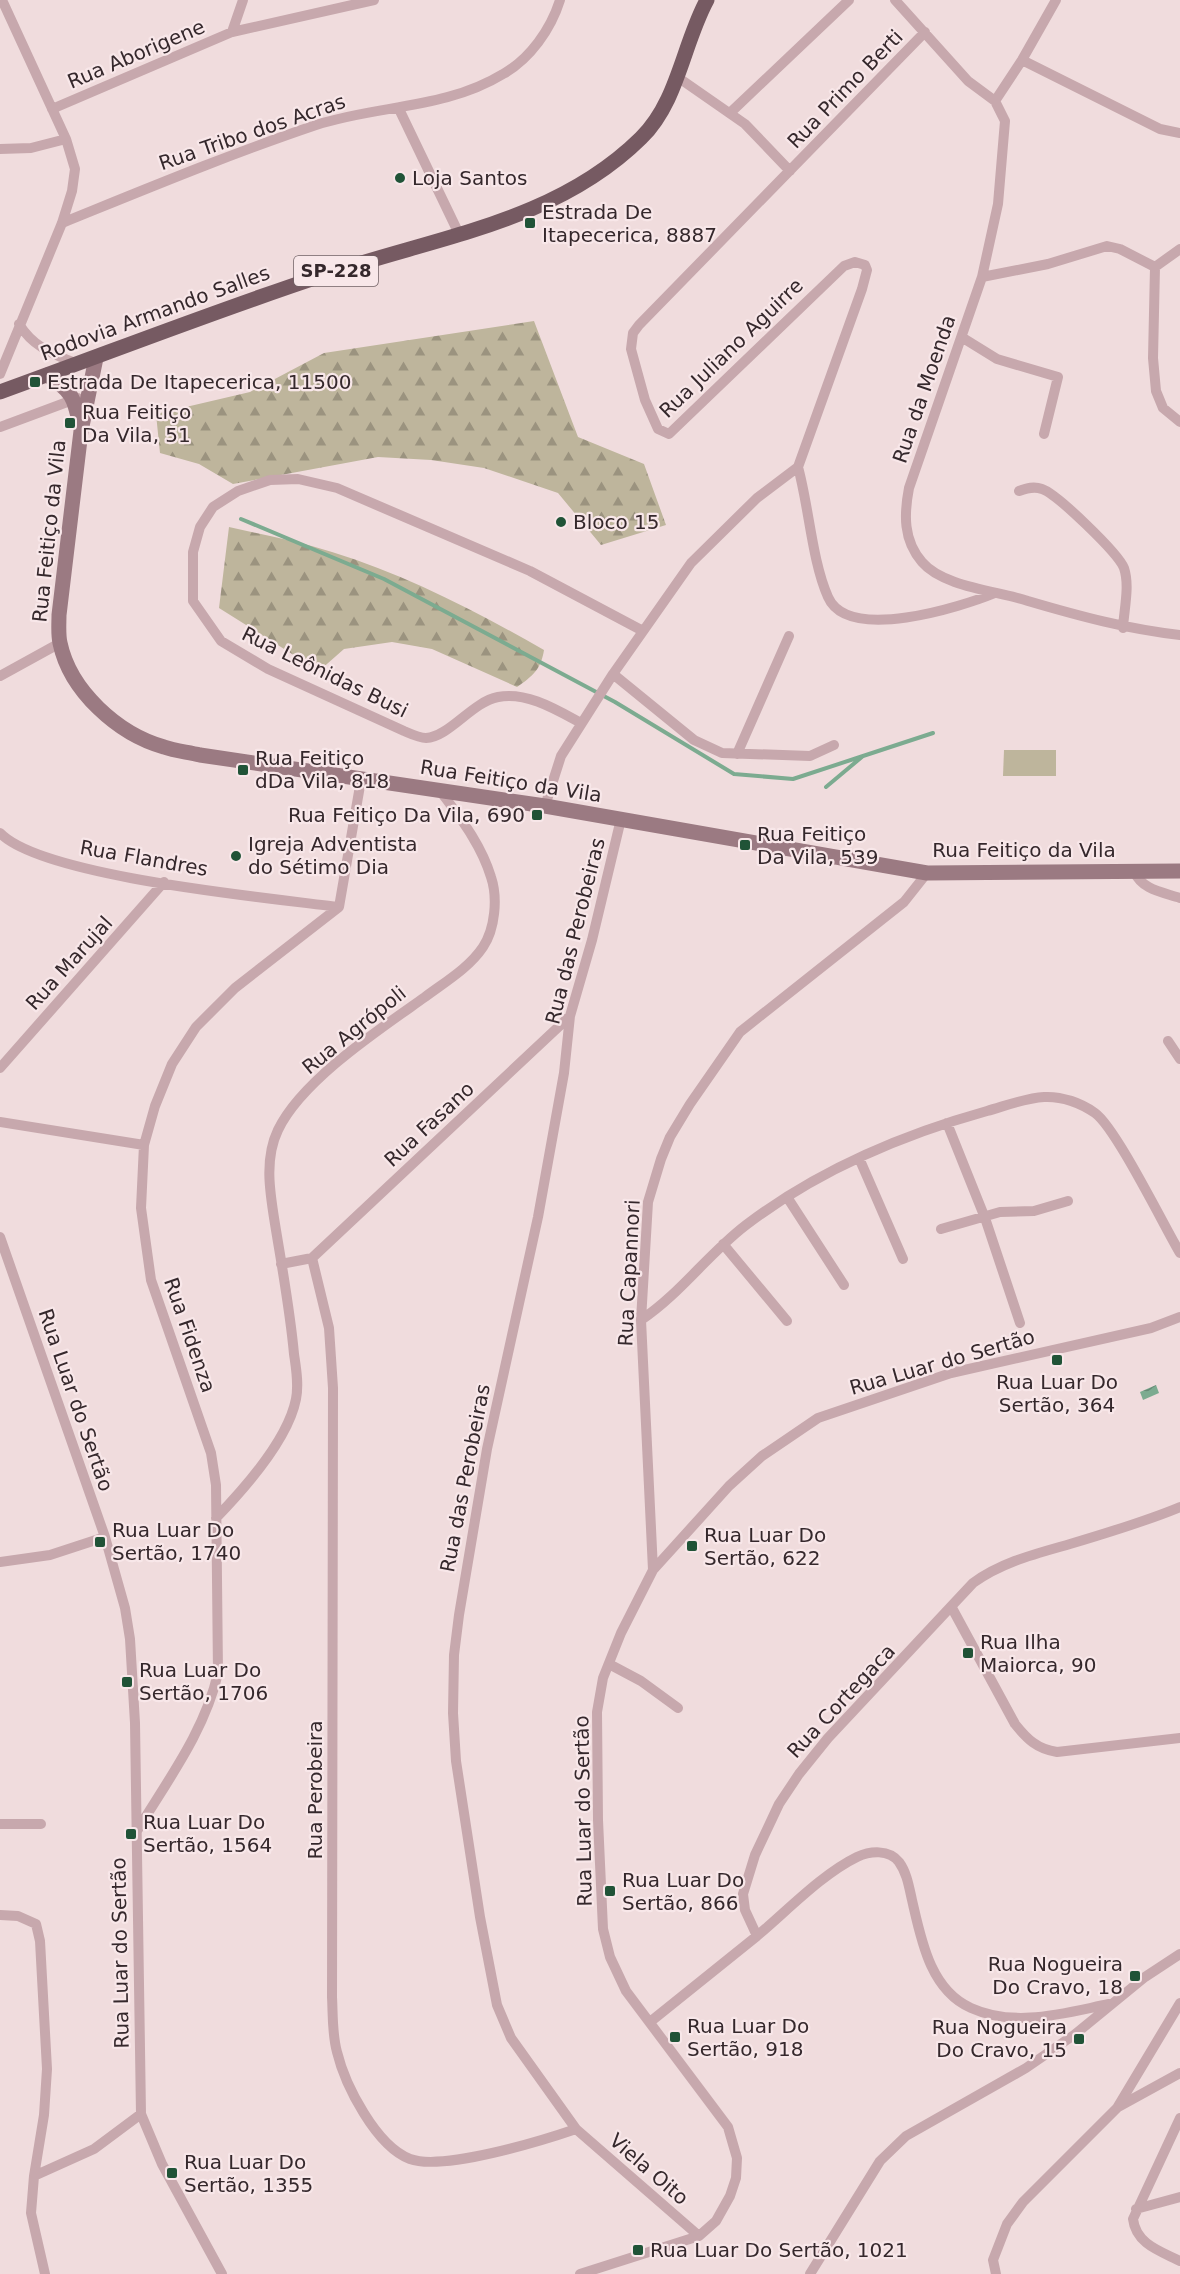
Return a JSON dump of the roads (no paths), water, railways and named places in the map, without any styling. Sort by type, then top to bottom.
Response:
[{"type":"main road","name":"Rodovia Armando Salles","points":[[0,392],[323,275],[460,236],[535,208],[598,174],[642,137],[656,121],[707,0]]},
{"type":"street","points":[[0,374],[62,223],[75,178],[74,163],[66,139],[2,0]]},
{"type":"street","points":[[232,32],[243,0]]},
{"type":"street","name":"Rua Aborigene","points":[[52,109],[232,32],[374,0]]},
{"type":"street","name":"Rua Tribo dos Acras","points":[[62,223],[167,178],[317,125],[354,115],[399,109],[459,94],[506,73],[538,44],[560,0]]},
{"type":"street","points":[[730,111],[849,0]]},
{"type":"street","points":[[895,0],[968,81],[995,100],[1022,60],[1056,0]]},
{"type":"street","name":"Rua Primo Berti","points":[[790,171],[925,32]]},
{"type":"street","points":[[1022,60],[1160,129],[1180,133]]},
{"type":"street","points":[[676,76],[730,111],[765,143],[790,171]]},
{"type":"street","name":"Rua da Moenda","points":[[995,100],[1005,121],[1004,158],[998,204],[982,278],[909,488],[905,522],[912,547],[923,563],[939,575],[1122,628],[1180,635]]},
{"type":"street","points":[[399,109],[460,236]]},
{"type":"street","points":[[0,149],[31,148],[66,139]]},
{"type":"street","name":"Rua Juliano Aguirre","points":[[790,171],[653,309],[639,325],[631,341],[636,373],[651,416],[658,429],[669,434],[844,266],[855,262],[865,265],[867,270],[862,289],[798,467]]},
{"type":"street","points":[[982,278],[1071,258],[1107,246],[1120,249],[1155,267]]},
{"type":"street","points":[[1155,267],[1166,262],[1180,249]]},
{"type":"street","points":[[1155,267],[1153,358],[1156,391],[1163,408],[1180,422]]},
{"type":"street","points":[[20,324],[29,339],[37,345],[77,364]]},
{"type":"street","points":[[963,338],[998,359],[1058,376],[1044,434]]},
{"type":"street","name":"Rua Feitiço da Vila","points":[[96,358],[81,431],[59,615],[60,643],[73,676],[87,695],[129,732],[162,747],[361,780],[545,806],[927,873],[1092,871],[1136,876],[1180,871]]},
{"type":"street","points":[[47,375],[64,386],[75,398]]},
{"type":"street","points":[[0,427],[90,394]]},
{"type":"street","name":"Rua Feitiço da Vila","points":[[75,398],[81,431]]},
{"type":"street","points":[[545,806],[561,756],[613,674],[692,563],[757,498],[798,467],[828,598],[837,609],[850,618],[871,621],[932,611],[967,604],[995,592]]},
{"type":"street","name":"Rua Leônidas Busi","points":[[581,723],[556,709],[529,699],[499,696],[475,707],[437,735],[427,738],[404,731],[268,669],[221,641],[193,601],[193,552],[200,527],[213,507],[238,491],[270,480],[298,479],[337,488],[530,571],[643,631]]},
{"type":"street","points":[[1019,491],[1038,488],[1054,496],[1094,534],[1123,566],[1126,590],[1122,628]]},
{"type":"street","points":[[737,754],[789,636]]},
{"type":"street","points":[[0,676],[60,643]]},
{"type":"street","points":[[613,674],[700,744],[722,753],[810,756],[834,745]]},
{"type":"street","points":[[339,907],[361,780]]},
{"type":"street","name":"Rua Agrópoli","points":[[216,1518],[238,1495],[285,1430],[296,1400],[297,1383],[291,1319],[270,1196],[269,1168],[278,1131],[288,1113],[329,1070],[461,970],[481,949],[490,934],[494,911],[492,879],[477,842],[441,792]]},
{"type":"street","name":"Rua das Perobeiras","points":[[576,2129],[511,2038],[497,2006],[480,1917],[456,1761],[453,1713],[454,1655],[464,1576],[490,1438],[538,1217],[564,1073],[570,1016],[592,940],[621,819]]},
{"type":"street","name":"Rua Flandres","points":[[0,832],[9,842],[38,855],[100,871],[339,907]]},
{"type":"street","name":"Rua Capannori","points":[[653,1570],[641,1320],[650,1194],[670,1137],[740,1032],[904,902],[927,873]]},
{"type":"street","points":[[1136,876],[1180,898]]},
{"type":"street","name":"Rua Marujal","points":[[0,1068],[164,882]]},
{"type":"street","name":"Rua Fidenza","points":[[137,1831],[191,1742],[213,1697],[218,1673],[216,1518],[211,1453],[162,1313],[146,1257],[141,1209],[144,1145],[155,1106],[172,1064],[196,1027],[235,988],[339,907]]},
{"type":"street","name":"Rua Fasano","points":[[312,1258],[570,1016]]},
{"type":"street","points":[[1168,1041],[1180,1059]]},
{"type":"street","points":[[641,1320],[670,1297],[723,1244],[787,1197],[859,1158],[902,1138],[1039,1098],[1062,1099],[1083,1106],[1104,1121],[1180,1253]]},
{"type":"street","points":[[0,1122],[144,1145]]},
{"type":"street","points":[[947,1123],[985,1218],[1020,1323]]},
{"type":"street","points":[[859,1158],[903,1258]]},
{"type":"street","points":[[787,1197],[844,1285]]},
{"type":"street","points":[[941,1229],[1012,1210],[1034,1211],[1068,1201]]},
{"type":"street","name":"Rua Luar do Sertão","points":[[0,1237],[105,1537],[125,1608],[130,1639],[135,1723],[141,2114],[162,2164],[222,2274]]},
{"type":"street","points":[[723,1244],[787,1321]]},
{"type":"street","points":[[281,1264],[312,1258]]},
{"type":"street","name":"Rua Perobeira","points":[[312,1258],[329,1328],[333,1388],[332,1997],[334,2038],[341,2065],[358,2104],[370,2121],[396,2151],[411,2159],[435,2162],[493,2152],[576,2129]]},
{"type":"street","name":"Rua Luar do Sertão","points":[[580,2274],[699,2236],[716,2221],[730,2196],[736,2178],[737,2158],[728,2127],[626,1991],[610,1958],[603,1929],[598,1820],[597,1713],[609,1664],[621,1633],[653,1570],[729,1486],[762,1456],[818,1418],[951,1373],[1151,1328],[1180,1317]]},
{"type":"street","name":"Rua Cortegaca","points":[[757,1936],[745,1910],[743,1894],[755,1855],[779,1804],[798,1774],[828,1738],[973,1583],[993,1568],[1143,1522],[1180,1507]]},
{"type":"street","points":[[0,1562],[50,1555],[105,1537]]},
{"type":"street","points":[[952,1608],[1015,1724],[1028,1740],[1044,1750],[1057,1752],[1180,1738]]},
{"type":"street","points":[[609,1664],[678,1708]]},
{"type":"street","points":[[0,1824],[40,1824]]},
{"type":"street","points":[[650,2022],[838,1869],[858,1857],[875,1852],[888,1853],[897,1860],[905,1872],[920,1934],[934,1972],[949,1994],[969,2007],[993,2015],[1020,2019],[1113,2003]]},
{"type":"street","points":[[0,1915],[18,1916],[36,1924],[40,1941],[47,2069],[44,2115],[34,2176],[32,2214],[45,2274]]},
{"type":"street","points":[[810,2274],[880,2161],[906,2136],[1026,2068],[1074,2036],[1113,2003],[1180,1954]]},
{"type":"street","points":[[996,2274],[993,2260],[999,2240],[1023,2202],[1117,2108],[1180,2003]]},
{"type":"street","points":[[1117,2108],[1180,2073]]},
{"type":"street","points":[[34,2176],[94,2149],[141,2114]]},
{"type":"street","points":[[1180,2118],[1133,2219],[1134,2230],[1139,2238],[1180,2261]]},
{"type":"street","name":"Viela Oito","points":[[576,2129],[699,2236]]},
{"type":"street","points":[[1136,2209],[1180,2197]]},
{"type":"water","points":[[1156,1385],[1159,1393],[1143,1400],[1140,1392]]},
{"type":"waterway","points":[[241,519],[384,579],[615,702],[734,774],[793,779],[863,756]]},
{"type":"waterway","points":[[826,787],[863,756],[933,733]]},
{"type":"place","name":"Loja Santos","points":[[400,178]]},
{"type":"place","name":"Estrada De Itapecerica, 8887","points":[[530,223]]},
{"type":"place","name":"Estrada De Itapecerica, 11500","points":[[35,382]]},
{"type":"place","name":"Rua Feitiço Da Vila, 51","points":[[70,423]]},
{"type":"place","name":"Bloco 15","points":[[561,522]]},
{"type":"place","name":"Rua Feitiço dDa Vila, 818","points":[[243,770]]},
{"type":"place","name":"Rua Feitiço Da Vila, 690","points":[[537,815]]},
{"type":"place","name":"Rua Feitiço Da Vila, 539","points":[[745,845]]},
{"type":"place","name":"Igreja Adventista do Sétimo Dia","points":[[236,856]]},
{"type":"place","name":"Rua Luar Do Sertão, 364","points":[[1057,1360]]},
{"type":"place","name":"Rua Luar Do Sertão, 1740","points":[[100,1542]]},
{"type":"place","name":"Rua Luar Do Sertão, 622","points":[[692,1546]]},
{"type":"place","name":"Rua Ilha Maiorca, 90","points":[[968,1653]]},
{"type":"place","name":"Rua Luar Do Sertão, 1706","points":[[127,1682]]},
{"type":"place","name":"Rua Luar Do Sertão, 1564","points":[[131,1834]]},
{"type":"place","name":"Rua Luar Do Sertão, 866","points":[[610,1891]]},
{"type":"place","name":"Rua Nogueira Do Cravo, 18","points":[[1135,1976]]},
{"type":"place","name":"Rua Luar Do Sertão, 918","points":[[675,2037]]},
{"type":"place","name":"Rua Nogueira Do Cravo, 15","points":[[1079,2039]]},
{"type":"place","name":"Rua Luar Do Sertão, 1355","points":[[172,2173]]},
{"type":"place","name":"Rua Luar Do Sertão, 1021","points":[[638,2250]]}]
